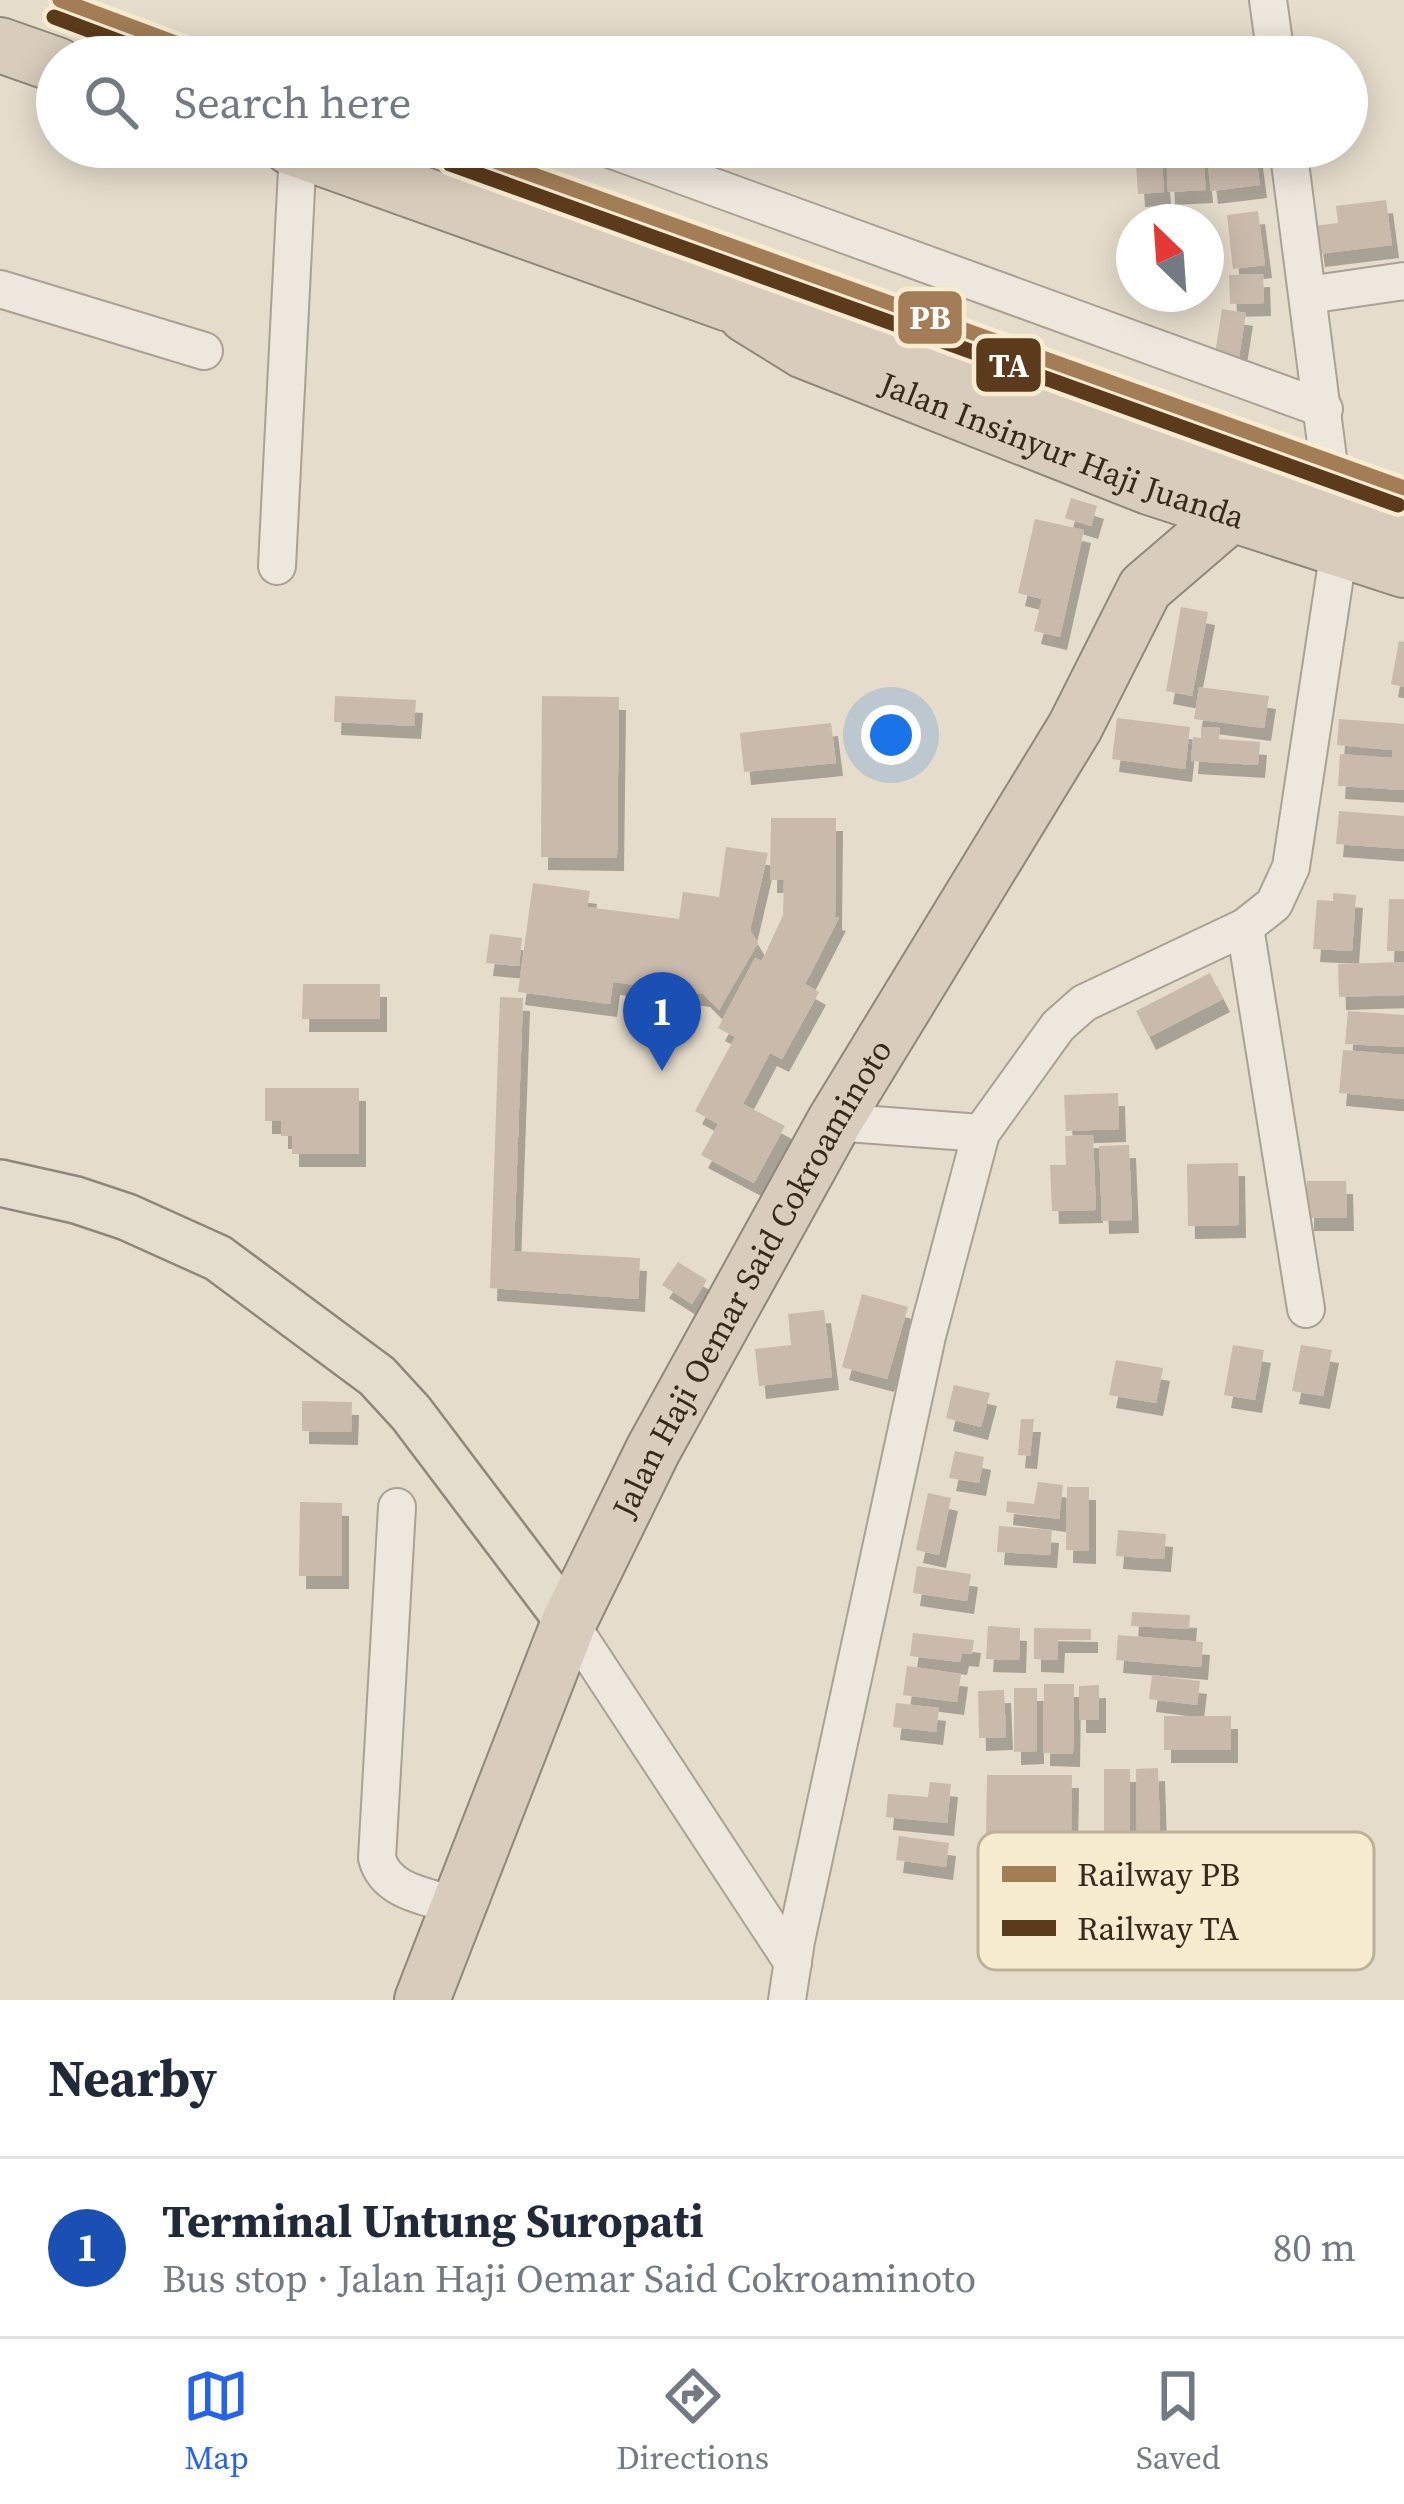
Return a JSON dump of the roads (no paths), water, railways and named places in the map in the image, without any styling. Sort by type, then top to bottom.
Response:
[{"type":"highway","points":[[0,45],[36,58]]},
{"type":"highway","name":"Jalan Insinyur Haji Juanda","points":[[350,168],[729,304],[804,351],[1238,495],[1404,570]]},
{"type":"highway","points":[[1144,588],[1157,466]]},
{"type":"highway","points":[[1144,588],[1238,495]]},
{"type":"highway","name":"Jalan Insinyur Haji Juanda","points":[[1238,495],[1404,531]]},
{"type":"highway","name":"Jalan Haji Oemar Said Cokroaminoto","points":[[422,2000],[568,1622],[653,1450],[834,1122],[1075,727],[1144,588]]},
{"type":"main road","points":[[0,1183],[127,1217],[218,1258],[377,1376],[568,1622]]},
{"type":"street","points":[[1268,0],[1273,36]]},
{"type":"street","points":[[277,566],[293,168]]},
{"type":"street","points":[[662,168],[1324,409]]},
{"type":"street","points":[[1291,168],[1330,475]]},
{"type":"street","points":[[1308,295],[1404,281]]},
{"type":"street","points":[[0,289],[204,351]]},
{"type":"street","points":[[787,2000],[926,1336],[981,1133],[1058,1026],[1084,1003],[1245,927],[1274,904],[1291,867],[1338,556]]},
{"type":"street","points":[[1245,927],[1306,1310]]},
{"type":"street","points":[[834,1122],[981,1133]]},
{"type":"street","points":[[397,1507],[377,1858],[381,1874],[392,1884],[460,1907]]},
{"type":"street","points":[[568,1622],[793,1963]]},
{"type":"rail line","name":"PB","points":[[60,0],[157,36]]},
{"type":"rail line","name":"TA","points":[[54,17],[105,36]]},
{"type":"rail line","name":"TA","points":[[461,168],[1398,505]]},
{"type":"rail line","name":"PB","points":[[514,168],[1404,488]]},
{"type":"place","name":"Terminal Untung Suropati","points":[[662,1071]]}]
